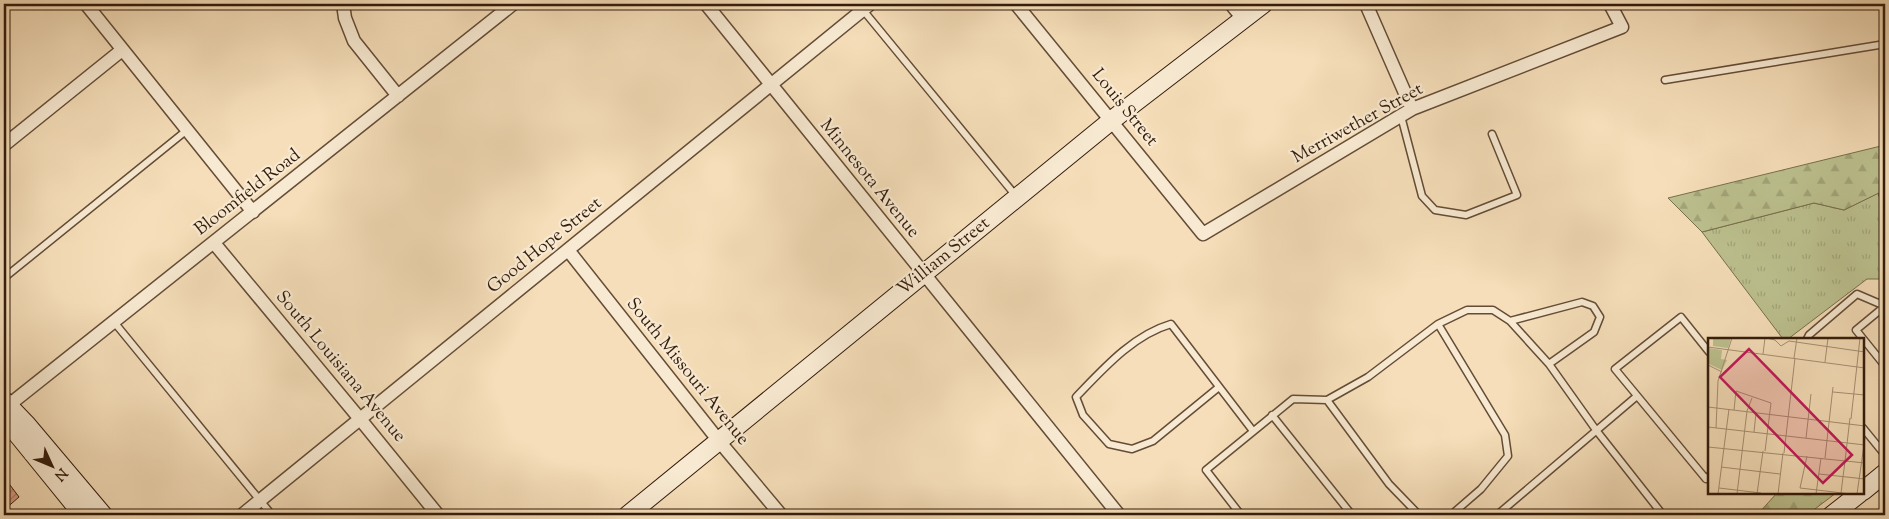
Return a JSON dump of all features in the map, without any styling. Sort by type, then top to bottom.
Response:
[{"type":"main road","name":"William Street","points":[[628,515],[1112,120],[1263,4]]},
{"type":"main road","points":[[5,405],[18,436],[83,515]]},
{"type":"main road","points":[[5,405],[27,425],[103,515]]},
{"type":"main road","points":[[1864,490],[1885,473]]},
{"type":"main road","points":[[1832,515],[1859,494]]},
{"type":"street","points":[[86,4],[253,212]]},
{"type":"street","points":[[343,4],[345,18],[354,41],[398,96]]},
{"type":"street","name":"Bloomfield Road","points":[[5,405],[114,322],[513,4]]},
{"type":"street","name":"Minnesota Avenue","points":[[706,4],[1119,515]]},
{"type":"street","name":"Louis Street","points":[[1016,4],[1203,234]]},
{"type":"street","points":[[1231,4],[1243,20]]},
{"type":"street","points":[[1366,4],[1412,109]]},
{"type":"street","name":"Merriwether Street","points":[[1203,234],[1412,109],[1622,27],[1610,4]]},
{"type":"street","name":"Good Hope Street","points":[[242,515],[770,83],[866,7]]},
{"type":"street","points":[[4,145],[122,50]]},
{"type":"street","name":"South Louisiana Avenue","points":[[214,243],[438,515]]},
{"type":"street","name":"South Missouri Avenue","points":[[568,250],[780,515]]},
{"type":"lane","points":[[4,7],[8,4]]},
{"type":"lane","points":[[866,7],[1017,198]]},
{"type":"lane","points":[[1665,80],[1885,44]]},
{"type":"lane","points":[[1401,116],[1422,196],[1434,210],[1466,215],[1517,195],[1492,134]]},
{"type":"lane","points":[[4,278],[187,130]]},
{"type":"lane","points":[[1808,338],[1857,294],[1885,306],[1856,330],[1862,338]]},
{"type":"lane","points":[[1510,321],[1582,302],[1593,306],[1600,317],[1594,332],[1549,364]]},
{"type":"lane","points":[[1241,515],[1206,470],[1293,398],[1327,400],[1368,377],[1438,324],[1467,310],[1493,310],[1510,321],[1549,364],[1660,514]]},
{"type":"lane","points":[[1708,351],[1681,317],[1615,368],[1706,479],[1708,477]]},
{"type":"lane","points":[[114,322],[272,515]]},
{"type":"lane","points":[[1219,387],[1153,441],[1132,450],[1109,444],[1083,415],[1076,397],[1109,363],[1154,329],[1171,324],[1253,431]]},
{"type":"lane","points":[[1438,324],[1505,435],[1508,456],[1481,489],[1452,515]]},
{"type":"lane","points":[[1864,340],[1885,366]]},
{"type":"lane","points":[[1497,515],[1637,396]]},
{"type":"lane","points":[[1327,400],[1389,484],[1419,515]]},
{"type":"lane","points":[[1272,415],[1352,515]]},
{"type":"lane","points":[[1864,429],[1885,456]]},
{"type":"green space","points":[[1885,145],[1885,190],[1844,210],[1814,203],[1702,232],[1668,198]]},
{"type":"green space","points":[[1878,193],[1885,214],[1885,279],[1867,279],[1789,338],[1782,338],[1702,232],[1814,203],[1844,210]]},
{"type":"green space","points":[[1776,494],[1835,494],[1807,515],[1757,515]]},
{"type":"building","points":[[4,477],[19,497],[4,510]]}]
